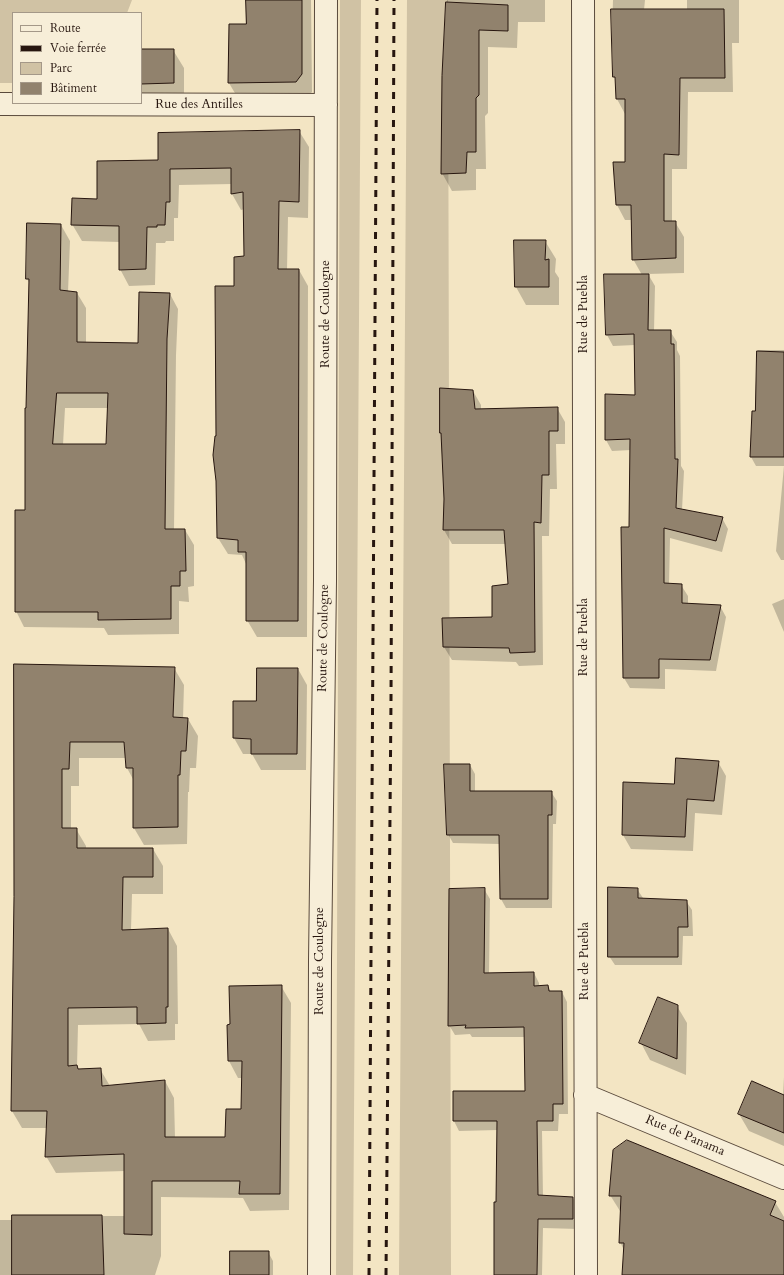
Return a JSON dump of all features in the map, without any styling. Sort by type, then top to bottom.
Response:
[{"type":"street","name":"Route de Coulogne","points":[[319,1275],[320,960],[325,573],[326,0]]},
{"type":"street","name":"Rue de Puebla","points":[[583,0],[586,1275]]},
{"type":"street","name":"Rue des Antilles","points":[[0,104],[326,105]]},
{"type":"street","name":"Rue de Panama","points":[[585,1095],[784,1178]]},
{"type":"green space","points":[[0,0],[132,0],[127,12],[12,12],[12,83],[0,83]]},
{"type":"green space","points":[[340,0],[361,0],[353,1275],[336,1275]]},
{"type":"green space","points":[[407,0],[448,0],[451,1275],[399,1275]]},
{"type":"building","points":[[246,0],[302,0],[302,74],[296,82],[228,83],[229,24],[246,24]]},
{"type":"building","points":[[446,2],[508,5],[508,31],[479,30],[479,95],[476,98],[476,152],[467,152],[466,173],[441,174],[442,76]]},
{"type":"building","points":[[611,9],[724,9],[725,78],[680,78],[679,155],[664,154],[664,221],[676,221],[676,258],[632,260],[631,205],[616,205],[613,162],[625,162],[625,99],[616,99],[615,77],[613,77]]},
{"type":"building","points":[[142,49],[174,49],[174,83],[142,84]]},
{"type":"building","points":[[300,130],[299,202],[279,201],[278,269],[299,269],[298,621],[246,621],[246,552],[238,552],[238,540],[217,538],[216,481],[213,455],[216,436],[215,286],[234,286],[234,257],[244,256],[243,192],[231,194],[231,168],[170,169],[170,202],[166,202],[165,225],[147,227],[146,269],[119,270],[119,226],[71,225],[72,198],[97,199],[97,161],[158,160],[158,133]]},
{"type":"building","points":[[27,223],[61,224],[60,290],[77,292],[77,342],[138,343],[139,292],[170,293],[167,339],[165,529],[185,529],[186,571],[180,571],[180,586],[171,586],[171,619],[98,620],[98,612],[15,612],[15,510],[25,510],[25,408],[29,279],[26,279]],"holes":[[[57,393],[108,393],[106,444],[53,444]]]},
{"type":"building","points":[[514,240],[546,240],[545,260],[549,259],[549,287],[515,287]]},
{"type":"building","points":[[604,274],[649,274],[648,330],[671,330],[671,344],[674,344],[675,459],[678,459],[676,508],[723,517],[716,541],[664,528],[664,583],[682,584],[682,603],[721,605],[710,660],[659,659],[659,678],[623,678],[621,527],[629,527],[630,439],[605,440],[605,394],[635,395],[634,334],[606,335]]},
{"type":"building","points":[[757,351],[784,352],[784,457],[750,457],[752,411],[755,411]]},
{"type":"building","points":[[440,388],[473,390],[475,409],[558,407],[558,431],[549,431],[549,475],[542,475],[541,523],[534,522],[535,652],[510,653],[509,648],[443,647],[442,618],[492,617],[492,586],[508,584],[504,530],[443,530],[444,499],[440,433]]},
{"type":"building","points":[[14,664],[175,667],[173,717],[188,718],[186,751],[181,751],[180,775],[178,775],[178,827],[133,828],[133,768],[126,768],[124,742],[70,742],[69,769],[62,769],[62,828],[77,828],[77,848],[153,848],[153,877],[123,877],[122,930],[168,928],[168,1007],[166,1007],[166,1023],[137,1024],[137,1007],[68,1008],[68,1066],[77,1065],[78,1069],[101,1068],[102,1086],[165,1080],[165,1137],[225,1137],[226,1109],[241,1109],[242,1061],[228,1061],[227,1025],[230,1024],[229,986],[282,985],[280,1194],[239,1194],[240,1181],[152,1181],[152,1235],[124,1234],[124,1154],[45,1157],[47,1111],[11,1111],[14,897]]},
{"type":"building","points":[[257,668],[298,668],[297,754],[251,754],[251,739],[233,738],[233,701],[256,701]]},
{"type":"building","points":[[676,758],[719,761],[714,801],[687,799],[685,837],[622,835],[623,782],[674,784]]},
{"type":"building","points":[[444,764],[470,764],[470,791],[552,791],[552,815],[548,815],[548,899],[500,899],[499,835],[447,835]]},
{"type":"building","points":[[608,887],[638,888],[638,898],[687,900],[688,927],[678,927],[678,957],[608,957]]},
{"type":"building","points":[[485,888],[484,973],[534,972],[534,986],[548,985],[549,991],[562,991],[563,1104],[553,1104],[553,1121],[537,1121],[538,1195],[573,1197],[573,1219],[538,1219],[537,1275],[494,1275],[494,1202],[496,1202],[497,1121],[453,1121],[453,1091],[525,1091],[524,1027],[465,1028],[466,1025],[448,1026],[449,889]]},
{"type":"building","points":[[658,997],[678,1005],[677,1059],[639,1043]]},
{"type":"building","points":[[752,1081],[784,1095],[784,1133],[738,1114]]},
{"type":"building","points":[[627,1140],[776,1201],[770,1215],[784,1221],[784,1275],[622,1275],[624,1243],[619,1243],[621,1196],[609,1196],[613,1150]]},
{"type":"building","points":[[12,1215],[102,1215],[104,1275],[12,1275]]},
{"type":"building","points":[[230,1251],[269,1251],[269,1275],[230,1275]]},
{"type":"railway","points":[[369,1275],[377,0]]},
{"type":"railway","points":[[386,1275],[391,700],[394,0]]}]
